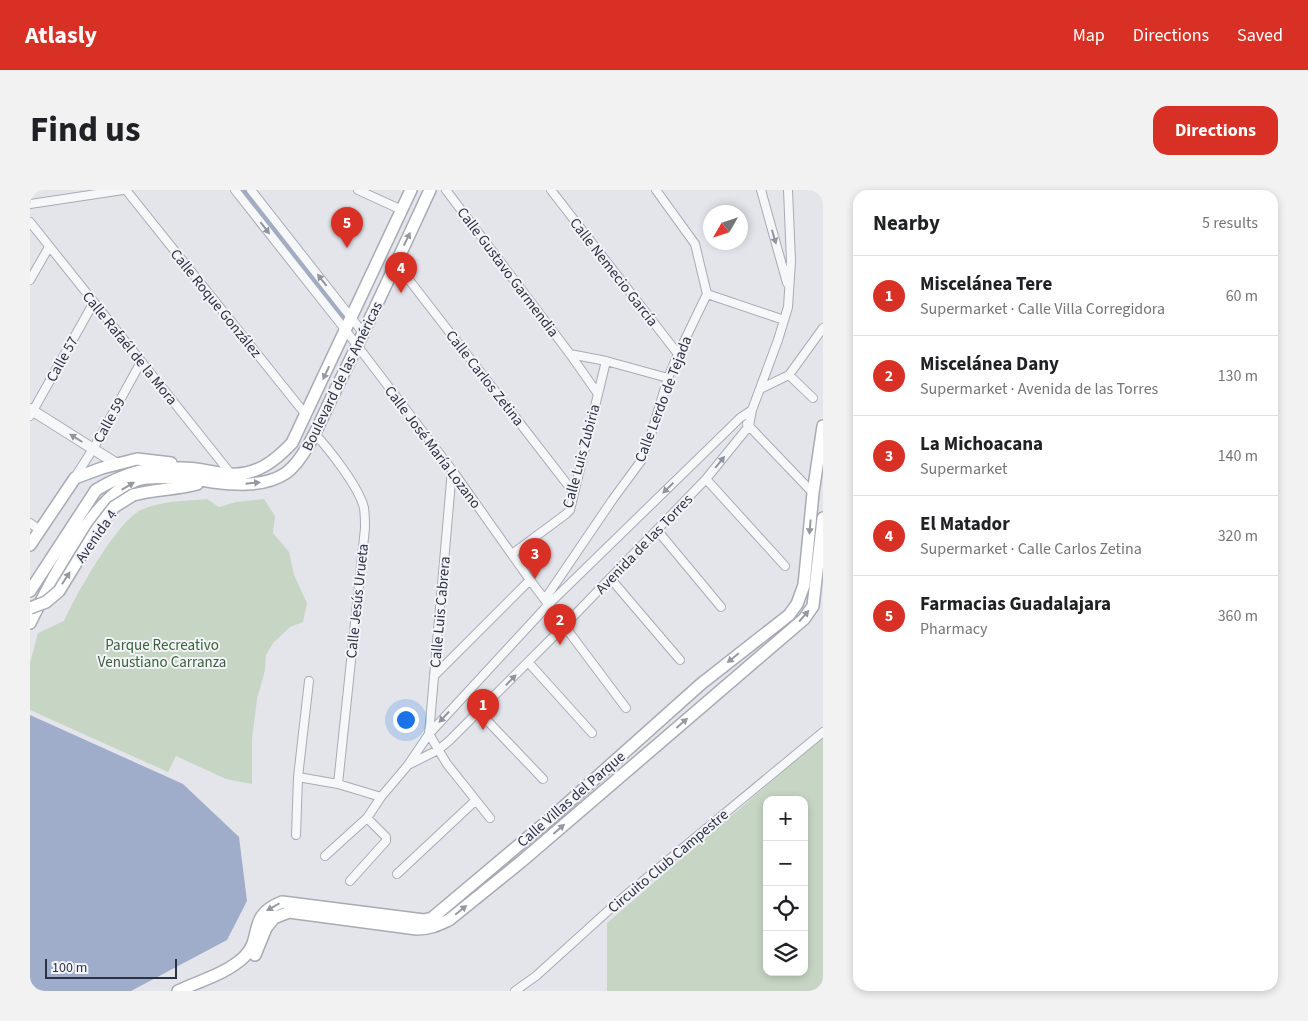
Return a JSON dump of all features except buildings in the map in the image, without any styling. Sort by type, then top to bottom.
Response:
[{"type":"main road","name":"Boulevard de las Américas","points":[[30,592],[56,548],[96,490],[136,471],[184,468],[231,474],[259,469],[272,462],[292,443],[411,190]]},
{"type":"main road","name":"Boulevard de las Américas","points":[[30,623],[53,578],[82,533],[107,501],[127,485],[149,478],[236,484],[269,481],[286,473],[296,464],[314,433],[364,334],[430,190]]},
{"type":"main road","name":"Calle Villas del Parque","points":[[178,991],[222,971],[245,956],[250,951],[261,916],[270,907],[282,902],[424,920],[432,918],[551,818],[701,684],[788,615],[798,604],[804,585],[813,492],[823,426]]},
{"type":"main road","name":"Calle 59","points":[[30,545],[75,478],[137,459],[165,462],[184,468]]},
{"type":"main road","name":"Avenida 4","points":[[30,608],[46,602],[58,590],[97,529],[114,507],[133,494],[149,490],[188,487],[205,481]]},
{"type":"main road","name":"Calle Villas del Parque","points":[[193,991],[238,970],[250,962],[256,953],[266,928],[274,918],[289,912],[417,929],[436,927],[449,920],[522,861],[804,618],[813,606],[823,518]]},
{"type":"street","points":[[30,204],[125,190]]},
{"type":"street","name":"Calle Roque González","points":[[125,190],[306,415]]},
{"type":"street","name":"Calle José María Lozano","points":[[235,190],[452,470],[546,602],[626,708]]},
{"type":"street","points":[[251,190],[364,334]]},
{"type":"street","points":[[358,190],[402,210]]},
{"type":"street","name":"Calle Gustavo Garmendia","points":[[446,190],[598,394]]},
{"type":"street","name":"Calle Nemecio García","points":[[551,190],[678,354]]},
{"type":"street","points":[[656,190],[695,244],[707,294],[784,320]]},
{"type":"street","points":[[761,190],[788,290]]},
{"type":"street","name":"Avenida de las Torres","points":[[408,765],[438,750],[479,712],[706,479],[749,426],[752,410],[788,307],[791,262],[788,190]]},
{"type":"street","name":"Calle Rafaél de la Mora","points":[[30,222],[231,474]]},
{"type":"street","points":[[30,280],[50,247]]},
{"type":"street","name":"Calle Carlos Zetina","points":[[396,264],[574,493]]},
{"type":"street","name":"Calle Lerdo de Tejada","points":[[546,602],[641,461],[668,378],[707,294]]},
{"type":"street","name":"Calle 57","points":[[31,412],[94,302]]},
{"type":"street","points":[[760,389],[789,375],[823,328]]},
{"type":"street","points":[[570,354],[606,361],[668,378]]},
{"type":"street","name":"Calle Luis Zubiria","points":[[512,554],[570,510],[606,361]]},
{"type":"street","name":"Calle 59","points":[[75,478],[141,362]]},
{"type":"street","points":[[789,375],[813,398]]},
{"type":"street","name":"Avenida de las Torres","points":[[324,856],[367,818],[381,797],[408,765],[429,734],[546,602],[740,418],[752,410]]},
{"type":"street","points":[[31,412],[117,464]]},
{"type":"street","points":[[740,418],[813,492]]},
{"type":"street","name":"Calle Jesús Urueta","points":[[314,433],[324,443],[356,489],[364,508],[365,528],[338,784]]},
{"type":"street","name":"Calle Luis Cabrera","points":[[429,734],[452,470]]},
{"type":"street","points":[[706,479],[785,566]]},
{"type":"street","points":[[30,523],[40,530]]},
{"type":"street","points":[[657,530],[721,607]]},
{"type":"street","points":[[610,578],[680,660]]},
{"type":"street","points":[[434,676],[530,580]]},
{"type":"street","points":[[528,662],[592,734]]},
{"type":"street","points":[[296,835],[298,777],[309,681]]},
{"type":"street","points":[[479,712],[543,779]]},
{"type":"street","name":"Circuito Club Campestre","points":[[515,991],[536,976],[620,900],[823,732]]},
{"type":"street","points":[[429,734],[438,750],[474,800],[490,818]]},
{"type":"street","points":[[298,777],[338,784],[381,797]]},
{"type":"street","points":[[397,874],[474,800]]},
{"type":"street","points":[[350,881],[386,841],[386,838],[367,818]]},
{"type":"green space","name":"Parque Recreativo Venustiano Carranza","points":[[207,499],[219,507],[236,502],[264,499],[275,516],[273,533],[289,552],[294,575],[307,603],[303,622],[290,627],[273,643],[266,655],[265,670],[257,699],[252,739],[252,784],[226,779],[176,756],[168,772],[30,710],[30,663],[38,633],[64,621],[87,578],[119,530],[139,511],[155,505]]},
{"type":"green space","points":[[823,737],[823,991],[607,991],[607,923]]},
{"type":"water","points":[[30,715],[183,784],[239,837],[247,901],[227,940],[131,991],[30,991]]},
{"type":"waterway","points":[[243,190],[342,316]]},
{"type":"place","name":"Farmacias Guadalajara","points":[[347,248]]},
{"type":"place","name":"El Matador","points":[[401,293]]},
{"type":"place","name":"La Michoacana","points":[[535,579]]},
{"type":"place","name":"Miscelánea Dany","points":[[560,645]]},
{"type":"place","name":"Miscelánea Tere","points":[[483,730]]}]
